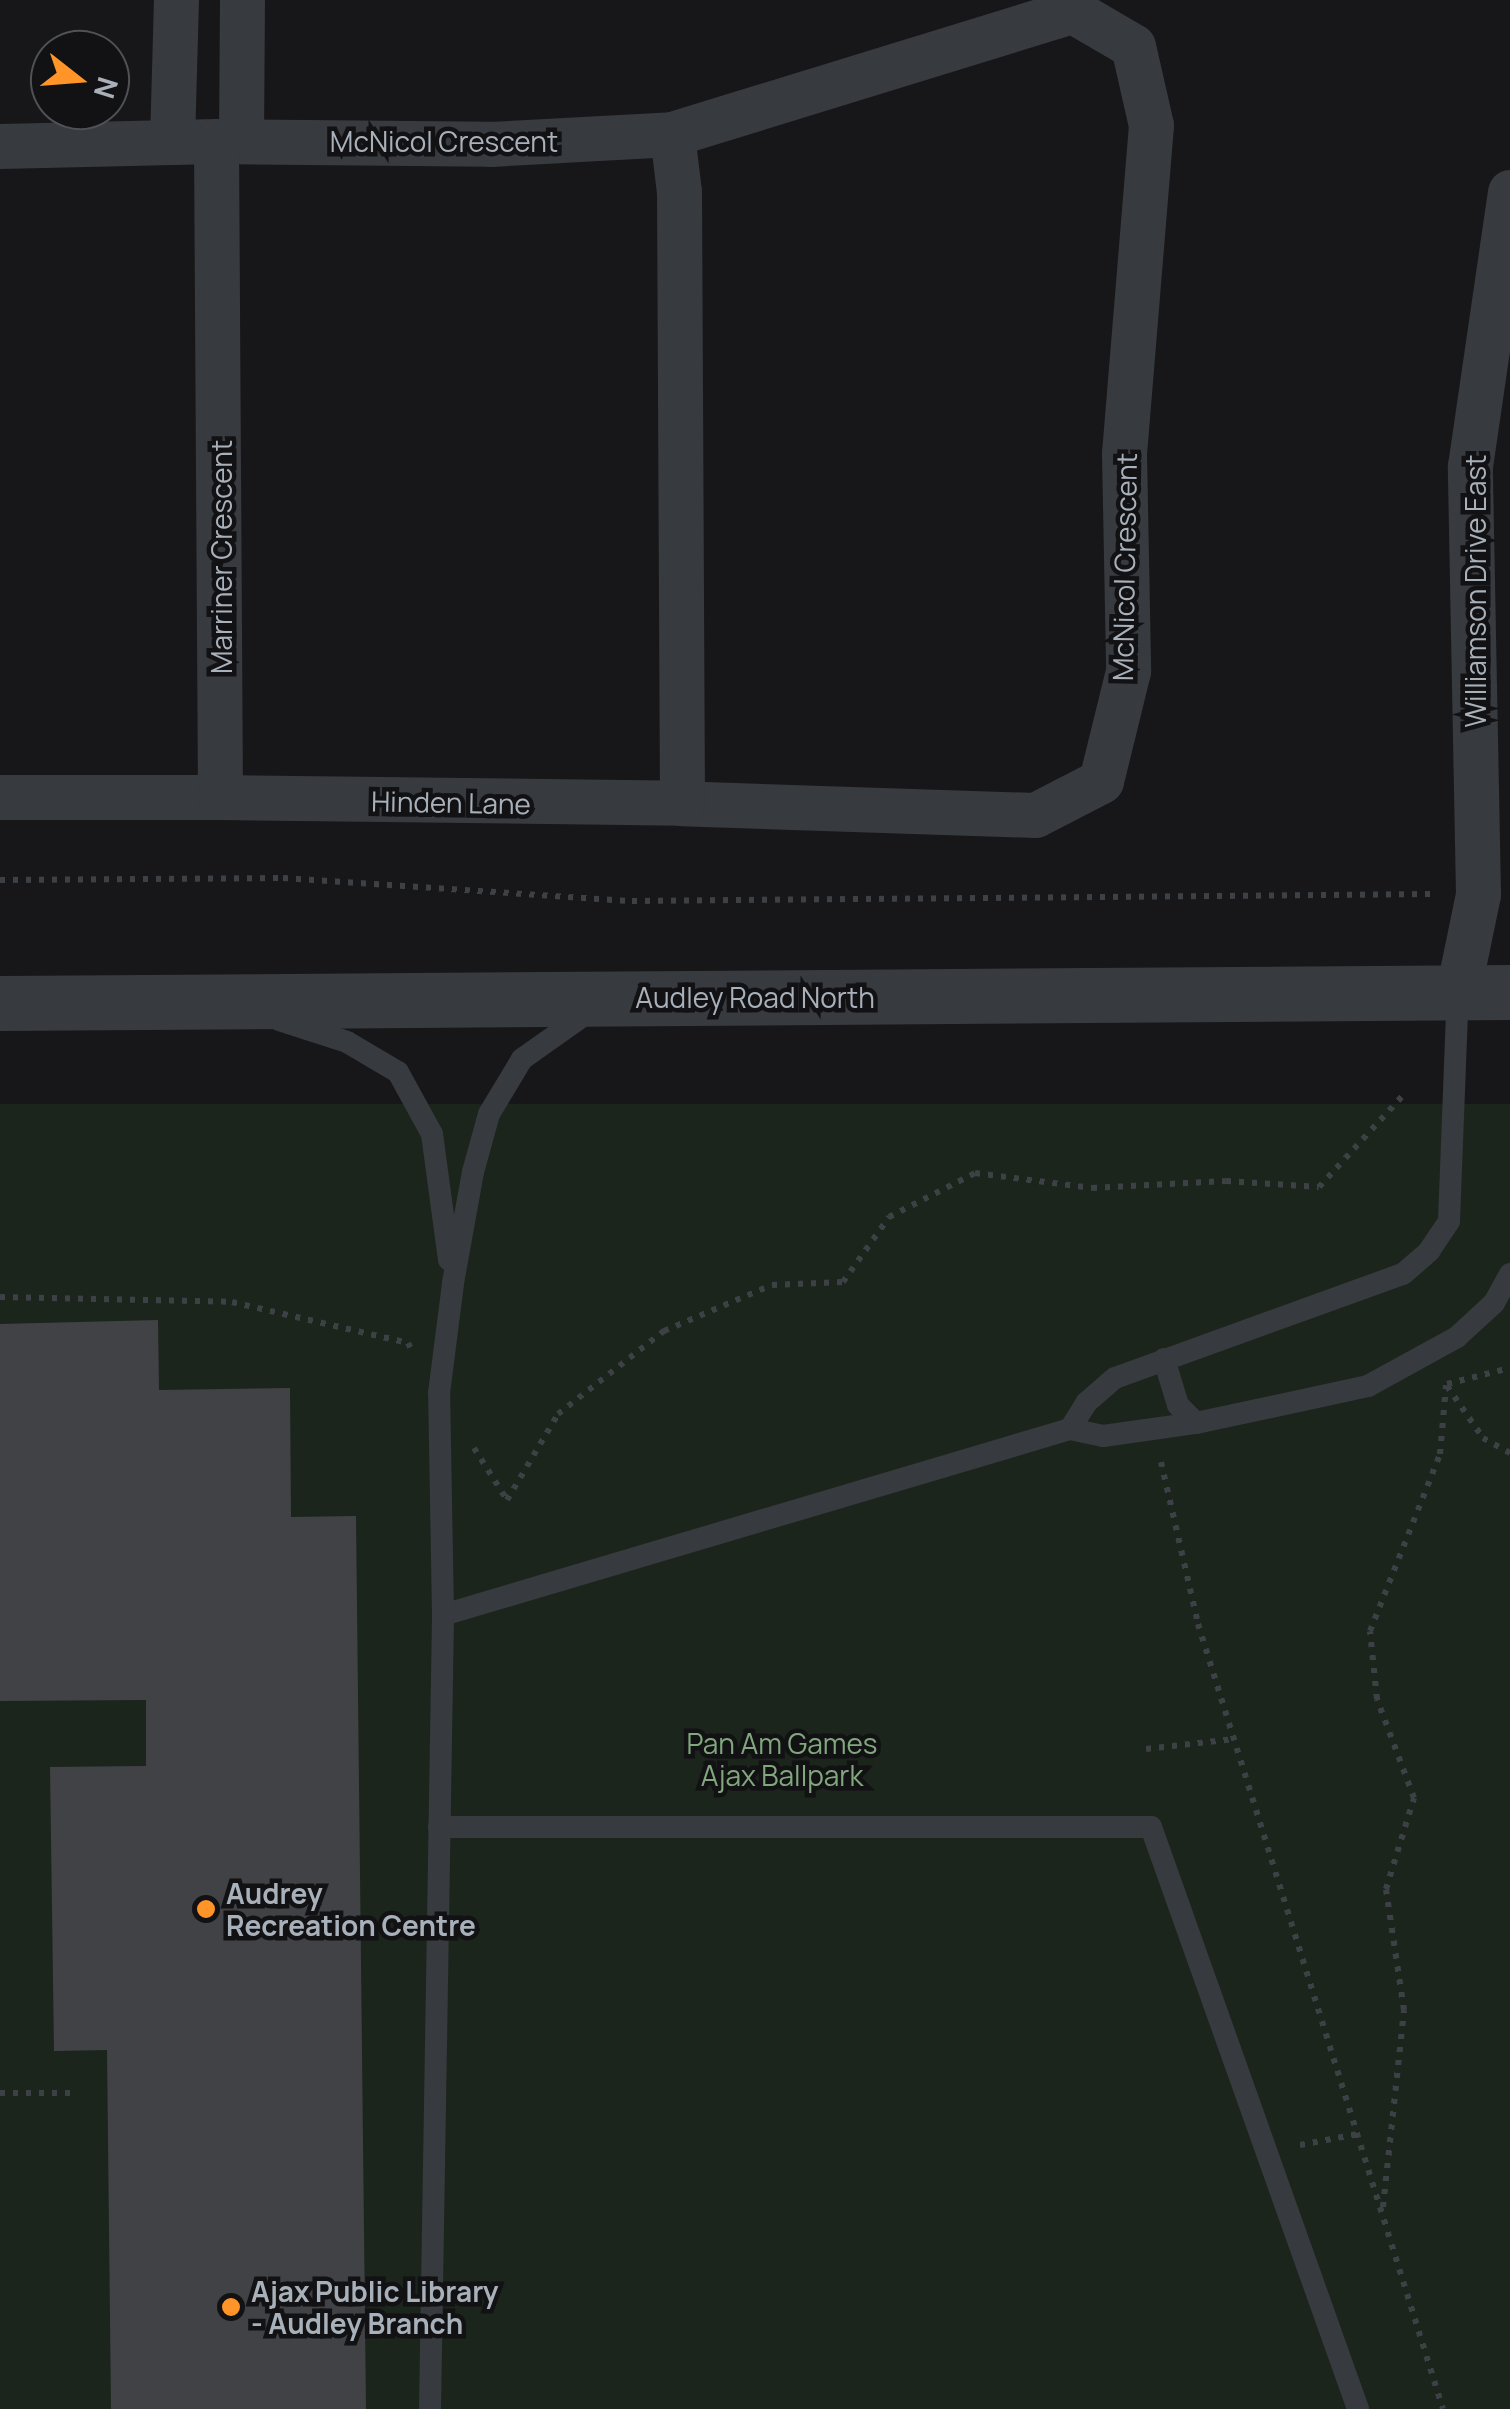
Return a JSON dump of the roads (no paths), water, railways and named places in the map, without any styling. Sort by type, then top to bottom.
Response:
[{"type":"street","name":"Marriner Crescent","points":[[176,0],[210,141],[220,797]]},
{"type":"street","name":"Marriner Crescent","points":[[210,141],[242,0]]},
{"type":"street","name":"McNicol Crescent","points":[[210,141],[490,144],[672,134],[1073,10],[1133,46],[1151,125],[1124,454],[1128,671],[1101,781],[1035,816],[682,802]]},
{"type":"street","points":[[672,134],[679,192],[682,802]]},
{"type":"street","points":[[0,146],[210,141]]},
{"type":"street","name":"Williamson Drive East","points":[[1484,991],[1478,894],[1470,466],[1510,192]]},
{"type":"street","points":[[0,797],[220,797]]},
{"type":"street","name":"Hinden Lane","points":[[220,797],[682,802]]},
{"type":"street","name":"Audley Road North","points":[[0,1002],[1484,991]]},
{"type":"lane","points":[[1070,1430],[1086,1403],[1115,1378],[1403,1274],[1429,1251],[1449,1221],[1484,991]]},
{"type":"lane","points":[[430,2409],[443,1615],[439,1393],[472,1172],[489,1114],[522,1059],[609,998]]},
{"type":"lane","points":[[218,1001],[347,1042],[398,1072],[432,1134],[453,1283]]},
{"type":"lane","points":[[443,1615],[1070,1430],[1103,1436],[1196,1423],[1368,1386],[1457,1337],[1494,1303],[1510,1274]]},
{"type":"lane","points":[[1164,1359],[1178,1405],[1196,1423]]},
{"type":"lane","points":[[439,1827],[1151,1827],[1358,2409]]},
{"type":"place","name":"Audrey Recreation Centre","points":[[206,1909]]},
{"type":"place","name":"Ajax Public Library - Audley Branch","points":[[231,2307]]},
{"type":"park label","name":"Pan Am Games Ajax Ballpark","points":[[782,1759]]}]
